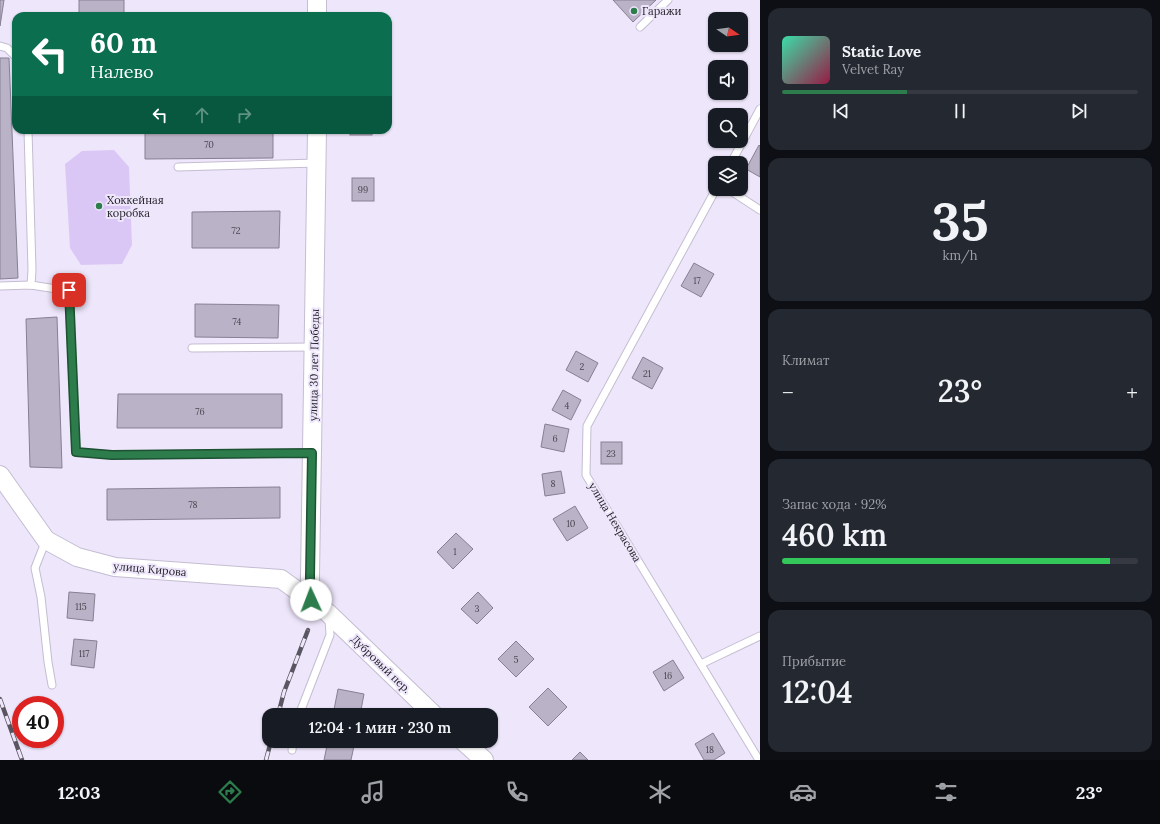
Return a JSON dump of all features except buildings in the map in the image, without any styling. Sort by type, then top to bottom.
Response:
[{"type":"street","points":[[317,0],[317,12]]},
{"type":"street","name":"улица 30 лет Победы","points":[[311,600],[310,577],[317,134]]},
{"type":"street","name":"улица Кирова","points":[[0,475],[46,540],[77,557],[115,567],[281,579],[328,613]]},
{"type":"street","name":"Дубровый пер.","points":[[328,613],[427,708]]},
{"type":"street","points":[[471,748],[484,760]]},
{"type":"lane","points":[[640,27],[668,0]]},
{"type":"lane","points":[[0,46],[7,48],[12,53]]},
{"type":"lane","points":[[735,156],[760,110]]},
{"type":"lane","points":[[28,134],[32,270],[31,285]]},
{"type":"lane","points":[[178,167],[317,163]]},
{"type":"lane","name":"улица Некрасова","points":[[712,196],[587,426],[586,475],[759,760]]},
{"type":"lane","points":[[739,196],[760,210]]},
{"type":"lane","points":[[0,286],[31,285],[69,290],[76,452],[112,455],[312,453]]},
{"type":"lane","points":[[192,348],[314,347]]},
{"type":"lane","points":[[46,540],[35,568],[41,597],[52,685]]},
{"type":"lane","points":[[302,708],[330,635],[328,613]]},
{"type":"lane","points":[[701,664],[760,636]]},
{"type":"shaded area","name":"Хоккейная коробка","points":[[114,150],[129,167],[132,245],[122,264],[81,265],[70,248],[65,164],[82,151]]},
{"type":"railway","points":[[280,708],[284,692],[308,630]]},
{"type":"railway","points":[[0,699],[22,760]]},
{"type":"railway","points":[[266,760],[269,748]]},
{"type":"place","name":"Гаражи","points":[[634,11]]},
{"type":"place","name":"Хоккейная коробка","points":[[99,206]]},
{"type":"route","points":[[69,290],[76,452],[112,455],[312,453],[311,600]]}]
